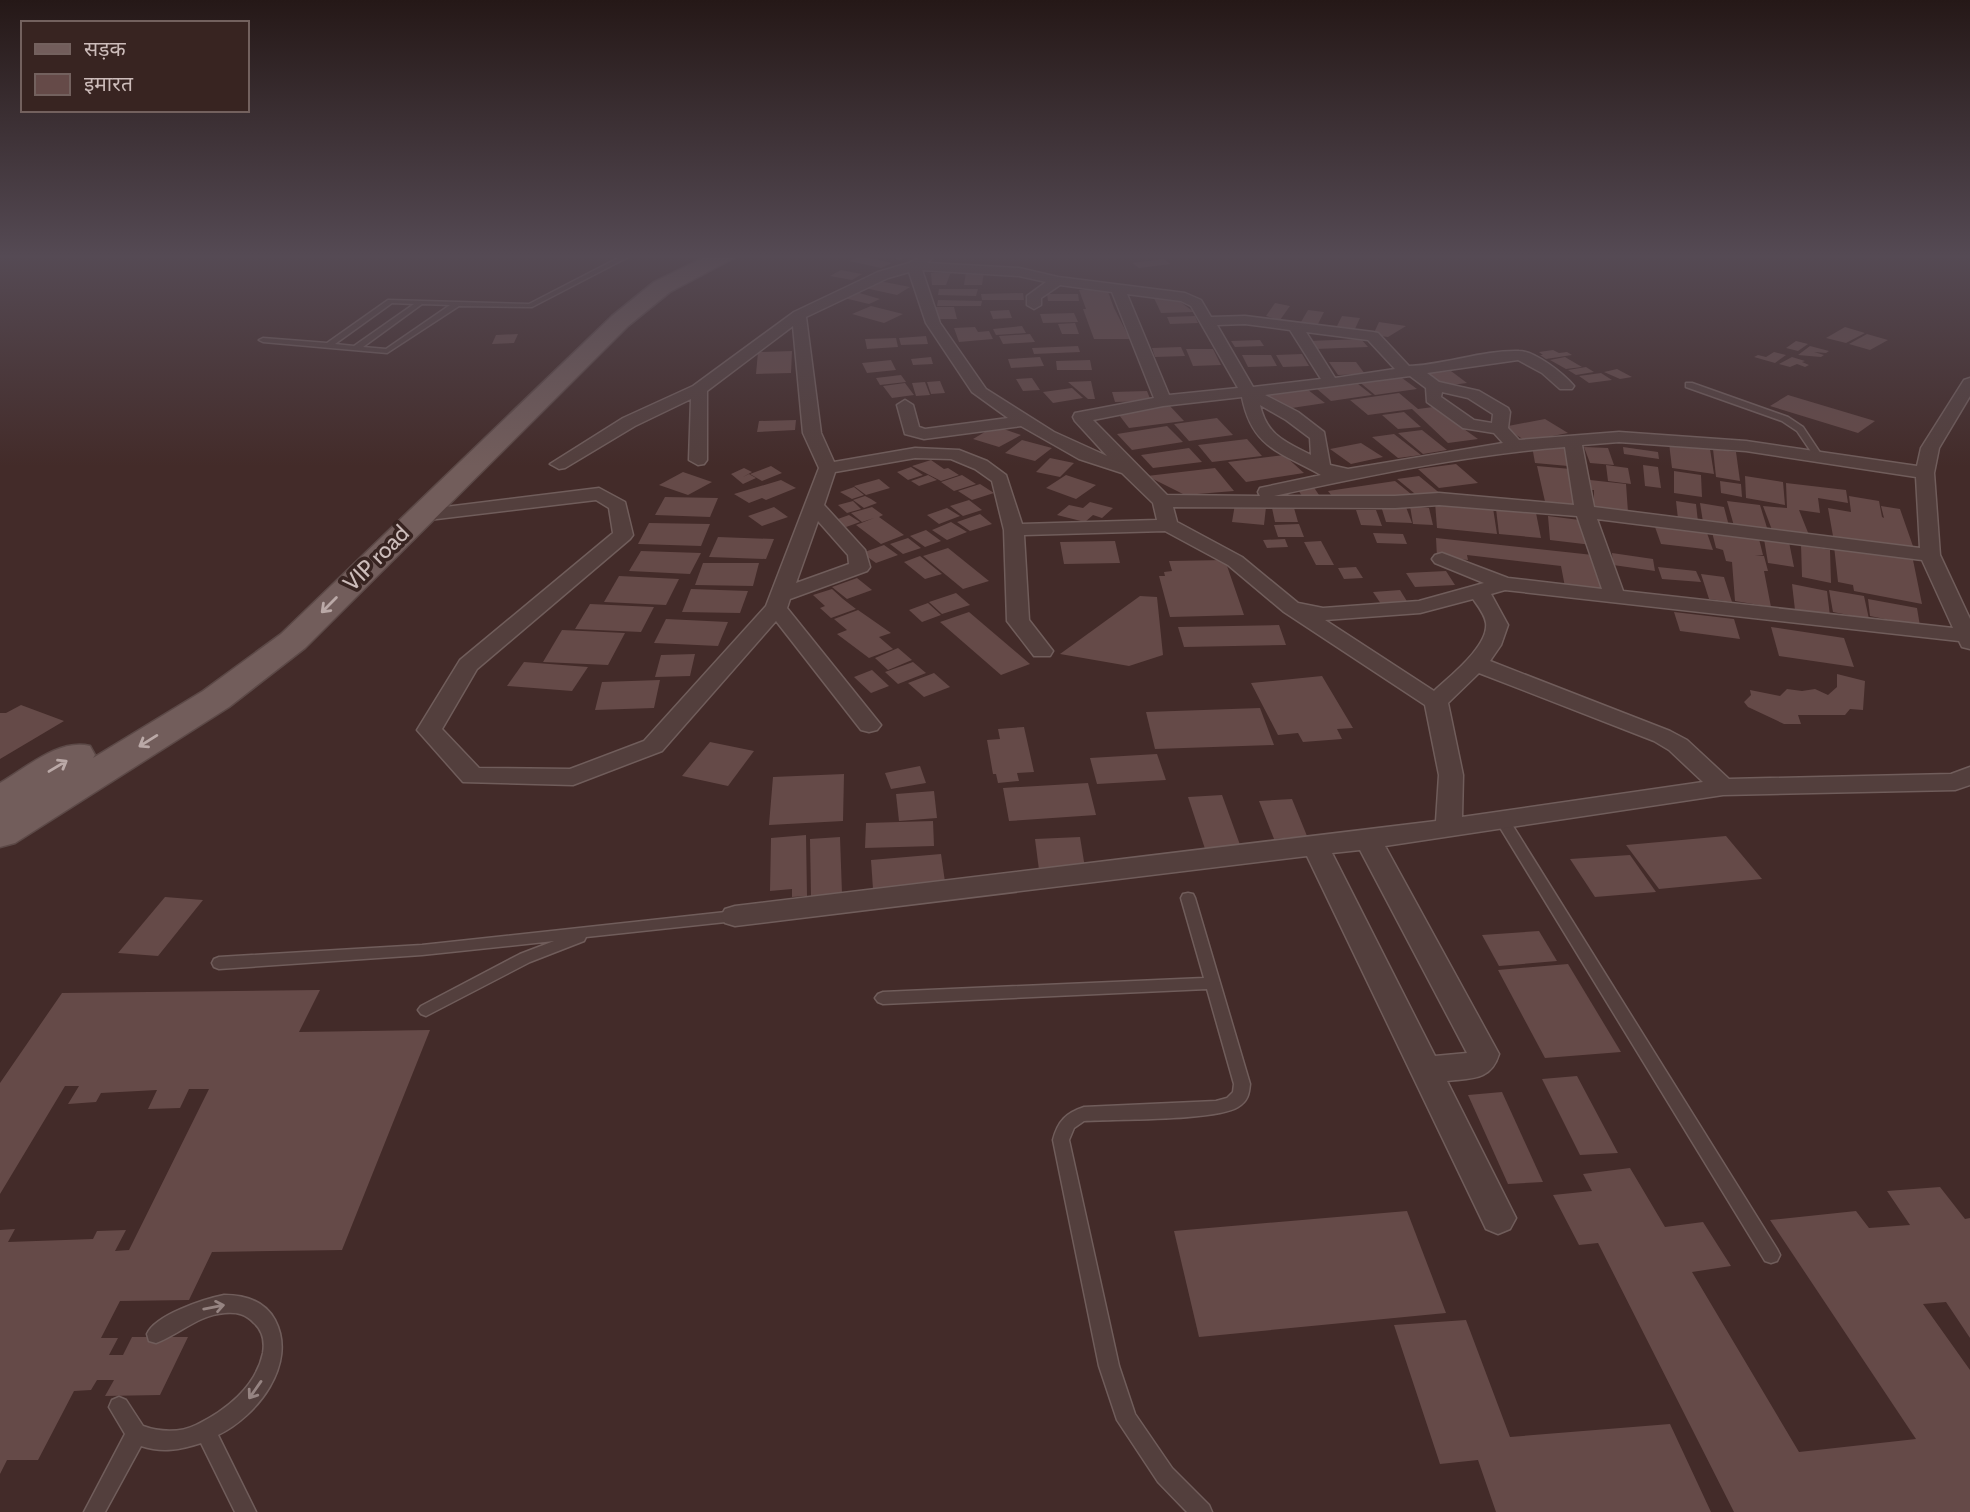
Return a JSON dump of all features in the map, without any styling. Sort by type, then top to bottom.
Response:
[{"type":"main road","name":"VIP road","points":[[0,801],[250,646],[593,325]]},
{"type":"main road","name":"VIP road","points":[[0,833],[216,699],[293,641],[619,325]]},
{"type":"street","points":[[559,464],[629,422],[699,389],[786,325]]},
{"type":"street","points":[[420,515],[599,494],[618,506],[623,535],[468,665],[429,730],[472,775],[573,777],[653,746],[779,601],[828,468],[812,433],[800,325]]},
{"type":"street","points":[[934,325],[980,392],[1021,421],[1085,455],[1128,469]]},
{"type":"street","points":[[1132,325],[1163,401]]},
{"type":"street","points":[[1209,325],[1249,393],[1254,417],[1268,439],[1328,471],[1348,474]]},
{"type":"street","points":[[1278,325],[1373,336],[1409,370],[1434,386],[1473,394],[1502,412],[1499,429]]},
{"type":"street","points":[[1295,327],[1331,383]]},
{"type":"street","points":[[1168,525],[1162,501],[1128,469],[1081,417],[1163,401],[1331,383],[1520,355],[1548,370],[1566,386]]},
{"type":"street","points":[[1969,638],[1930,555],[1925,473],[1930,448],[1970,383]]},
{"type":"street","points":[[1434,386],[1433,399],[1469,424],[1499,429],[1515,446]]},
{"type":"street","points":[[698,460],[699,389]]},
{"type":"street","points":[[1249,393],[1292,416],[1318,436],[1321,465]]},
{"type":"street","points":[[905,405],[911,430],[923,434],[1021,421]]},
{"type":"street","points":[[1951,415],[1970,421]]},
{"type":"street","points":[[1226,501],[1348,474],[1515,446],[1619,437],[1746,446],[1925,473]]},
{"type":"street","points":[[1573,441],[1585,512],[1615,597]]},
{"type":"street","points":[[828,468],[915,453],[953,454],[981,465],[1000,479],[1014,530],[1018,621],[1042,651]]},
{"type":"street","points":[[1162,501],[1439,499],[1532,505],[1930,555]]},
{"type":"street","points":[[779,601],[860,567],[858,554],[814,506]]},
{"type":"street","points":[[1014,530],[1168,525],[1235,561],[1291,608],[1436,702],[1451,775],[1449,830]]},
{"type":"street","points":[[1442,559],[1504,584],[1969,638]]},
{"type":"street","points":[[1291,608],[1323,614],[1419,607],[1504,584]]},
{"type":"street","points":[[1436,702],[1488,649],[1495,636],[1497,623],[1479,591]]},
{"type":"street","points":[[779,601],[869,725]]},
{"type":"street","points":[[1474,663],[1662,736],[1678,745],[1723,787]]},
{"type":"street","points":[[735,916],[1368,841],[1723,787],[1965,781]]},
{"type":"street","points":[[1368,841],[1483,1054],[1481,1061],[1475,1065],[1425,1070]]},
{"type":"street","points":[[1316,847],[1498,1218]]},
{"type":"lane","points":[[328,346],[356,325]]},
{"type":"lane","points":[[356,348],[389,325]]},
{"type":"lane","points":[[264,340],[393,349],[428,325]]},
{"type":"lane","points":[[1689,385],[1785,419],[1800,429],[1819,457]]},
{"type":"lane","points":[[1503,821],[1771,1255]]},
{"type":"lane","points":[[1188,898],[1242,1084],[1241,1095],[1232,1103],[1216,1108],[1084,1114],[1070,1118],[1064,1127],[1061,1140],[1109,1366],[1126,1420],[1165,1475],[1202,1512]]},
{"type":"lane","points":[[219,963],[422,950],[735,916]]},
{"type":"lane","points":[[426,1010],[525,958],[596,931]]},
{"type":"lane","points":[[883,998],[1213,983]]},
{"type":"lane","points":[[119,1407],[136,1434],[160,1442],[191,1437],[223,1422],[249,1398],[267,1373],[274,1348],[270,1327],[258,1311],[237,1304],[212,1306],[182,1317],[156,1334]]},
{"type":"lane","points":[[205,1430],[246,1512]]},
{"type":"lane","points":[[94,1512],[136,1434]]},
{"type":"building","points":[[1058,325],[1076,325],[1079,334],[1062,334]]},
{"type":"building","points":[[1089,325],[1123,325],[1130,339],[1094,339]]},
{"type":"building","points":[[1338,325],[1357,325],[1354,331],[1336,328]]},
{"type":"building","points":[[1378,325],[1406,326],[1388,337],[1373,335]]},
{"type":"building","points":[[1022,326],[1026,333],[996,335],[993,329]]},
{"type":"building","points":[[975,327],[978,332],[989,331],[993,339],[959,342],[954,328]]},
{"type":"building","points":[[1845,327],[1865,333],[1846,343],[1826,338]]},
{"type":"building","points":[[518,334],[514,343],[492,344],[496,335]]},
{"type":"building","points":[[1030,334],[1035,342],[1003,344],[999,336]]},
{"type":"building","points":[[1867,334],[1888,340],[1870,350],[1849,344]]},
{"type":"building","points":[[926,336],[928,344],[901,345],[899,338]]},
{"type":"building","points":[[896,338],[898,347],[867,349],[865,339]]},
{"type":"building","points":[[1361,339],[1368,347],[1315,349],[1309,341]]},
{"type":"building","points":[[1260,340],[1264,346],[1235,347],[1231,341]]},
{"type":"building","points":[[1796,341],[1808,344],[1798,351],[1786,348]]},
{"type":"building","points":[[1078,346],[1080,352],[1034,354],[1032,348]]},
{"type":"building","points":[[1810,346],[1829,351],[1814,352],[1824,355],[1821,357],[1798,355]]},
{"type":"building","points":[[1181,347],[1185,356],[1155,357],[1152,348]]},
{"type":"building","points":[[1186,349],[1213,349],[1221,365],[1193,366]]},
{"type":"building","points":[[1553,350],[1572,355],[1546,359],[1539,352]]},
{"type":"building","points":[[792,351],[791,373],[756,374],[758,352]]},
{"type":"building","points":[[1774,352],[1786,355],[1775,363],[1754,357],[1766,357]]},
{"type":"building","points":[[1302,354],[1309,366],[1283,367],[1276,355]]},
{"type":"building","points":[[1242,355],[1271,355],[1277,366],[1248,367]]},
{"type":"building","points":[[931,357],[933,364],[913,365],[911,359]]},
{"type":"building","points":[[1040,357],[1044,366],[1011,368],[1008,359]]},
{"type":"building","points":[[1565,357],[1582,367],[1566,369],[1550,360]]},
{"type":"building","points":[[1792,357],[1809,365],[1805,367],[1797,364],[1790,367],[1779,364]]},
{"type":"building","points":[[891,360],[896,370],[867,373],[862,363]]},
{"type":"building","points":[[1090,360],[1092,370],[1057,370],[1056,361]]},
{"type":"building","points":[[1329,362],[1356,362],[1365,374],[1338,375]]},
{"type":"building","points":[[1586,367],[1594,372],[1576,375],[1568,370]]},
{"type":"building","points":[[1617,369],[1632,377],[1620,379],[1604,372]]},
{"type":"building","points":[[1451,371],[1467,383],[1443,386],[1427,373]]},
{"type":"building","points":[[1601,373],[1612,380],[1589,383],[1579,376]]},
{"type":"building","points":[[901,375],[906,382],[880,385],[876,378]]},
{"type":"building","points":[[1398,375],[1417,389],[1375,395],[1357,380]]},
{"type":"building","points":[[1032,378],[1040,390],[1023,391],[1016,379]]},
{"type":"building","points":[[940,381],[945,393],[931,394],[927,382]]},
{"type":"building","points":[[1091,381],[1095,399],[1088,399],[1068,382]]},
{"type":"building","points":[[925,382],[930,395],[916,396],[912,383]]},
{"type":"building","points":[[905,383],[914,395],[892,398],[883,386]]},
{"type":"building","points":[[1358,384],[1372,395],[1331,401],[1317,389]]},
{"type":"building","points":[[1303,386],[1325,403],[1285,409],[1264,393]]},
{"type":"building","points":[[1072,388],[1083,398],[1053,403],[1043,392]]},
{"type":"building","points":[[1147,391],[1151,401],[1115,402],[1112,392]]},
{"type":"building","points":[[1399,393],[1418,409],[1433,407],[1478,439],[1448,443],[1412,409],[1368,415],[1350,400]]},
{"type":"building","points":[[1788,395],[1875,421],[1858,433],[1770,406]]},
{"type":"building","points":[[1169,405],[1184,421],[1129,428],[1116,411]]},
{"type":"building","points":[[1404,412],[1421,427],[1398,429],[1382,415]]},
{"type":"building","points":[[1217,418],[1233,435],[1189,441],[1174,424]]},
{"type":"building","points":[[1545,419],[1568,433],[1526,441],[1503,427]]},
{"type":"building","points":[[796,420],[795,430],[757,432],[759,421]]},
{"type":"building","points":[[995,426],[1021,435],[999,447],[973,439]]},
{"type":"building","points":[[1167,426],[1183,442],[1132,450],[1117,434]]},
{"type":"building","points":[[1422,430],[1447,450],[1423,454],[1398,433]]},
{"type":"building","points":[[1394,434],[1421,455],[1398,458],[1372,437]]},
{"type":"building","points":[[1247,439],[1262,456],[1212,462],[1198,445]]},
{"type":"building","points":[[1022,440],[1052,448],[1035,461],[1005,453]]},
{"type":"building","points":[[1361,443],[1383,457],[1351,464],[1330,449]]},
{"type":"building","points":[[1669,443],[1710,449],[1714,474],[1672,468]]},
{"type":"building","points":[[1564,444],[1568,466],[1535,463],[1532,446]]},
{"type":"building","points":[[1584,447],[1608,448],[1614,465],[1590,463]]},
{"type":"building","points":[[1623,447],[1658,452],[1659,459],[1624,454]]},
{"type":"building","points":[[1189,448],[1202,462],[1153,468],[1141,455]]},
{"type":"building","points":[[1713,449],[1736,452],[1740,481],[1716,477]]},
{"type":"building","points":[[1284,455],[1304,473],[1246,482],[1228,462]]},
{"type":"building","points":[[1050,458],[1074,463],[1060,477],[1036,472]]},
{"type":"building","points":[[931,460],[959,475],[941,481],[912,466]]},
{"type":"building","points":[[1456,464],[1478,483],[1439,488],[1418,469]]},
{"type":"building","points":[[1606,465],[1628,468],[1631,484],[1608,481]]},
{"type":"building","points":[[1643,465],[1658,467],[1661,488],[1645,486]]},
{"type":"building","points":[[771,466],[782,473],[762,481],[750,474]]},
{"type":"building","points":[[1537,466],[1571,469],[1581,509],[1546,506]]},
{"type":"building","points":[[911,467],[923,475],[908,480],[897,472]]},
{"type":"building","points":[[744,468],[752,472],[743,477],[749,474],[756,478],[743,484],[731,474]]},
{"type":"building","points":[[1215,468],[1234,491],[1185,495],[1147,476]]},
{"type":"building","points":[[1674,471],[1701,475],[1702,497],[1674,493]]},
{"type":"building","points":[[683,472],[712,482],[688,495],[659,485]]},
{"type":"building","points":[[928,475],[937,480],[919,486],[911,481]]},
{"type":"building","points":[[962,475],[976,484],[954,491],[941,482]]},
{"type":"building","points":[[1066,475],[1096,485],[1076,499],[1046,488]]},
{"type":"building","points":[[1419,476],[1442,495],[1420,498],[1397,479]]},
{"type":"building","points":[[1745,476],[1783,482],[1785,505],[1746,498]]},
{"type":"building","points":[[879,479],[890,488],[866,495],[854,486]]},
{"type":"building","points":[[781,480],[796,488],[766,500],[762,498],[749,503],[734,494]]},
{"type":"building","points":[[1590,480],[1626,484],[1628,512],[1594,507],[1594,490],[1591,490]]},
{"type":"building","points":[[1395,481],[1416,498],[1335,500],[1328,491]]},
{"type":"building","points":[[1720,481],[1741,484],[1742,497],[1721,493]]},
{"type":"building","points":[[1786,483],[1846,490],[1848,503],[1818,498],[1820,513],[1799,510],[1809,535],[1772,530],[1763,506],[1787,508]]},
{"type":"building","points":[[980,484],[994,493],[972,500],[958,491]]},
{"type":"building","points":[[1313,486],[1319,495],[1302,496],[1296,487]]},
{"type":"building","points":[[854,487],[864,495],[852,499],[840,492]]},
{"type":"building","points":[[865,496],[877,503],[864,508],[853,500]]},
{"type":"building","points":[[1849,496],[1879,501],[1884,518],[1881,506],[1900,509],[1914,549],[1833,536],[1828,508],[1851,512]]},
{"type":"building","points":[[665,497],[718,498],[710,517],[655,515]]},
{"type":"building","points":[[969,500],[982,510],[963,516],[950,506]]},
{"type":"building","points":[[853,501],[861,509],[847,513],[838,505]]},
{"type":"building","points":[[1676,501],[1696,504],[1698,522],[1678,519]]},
{"type":"building","points":[[1727,501],[1760,505],[1768,531],[1734,526]]},
{"type":"building","points":[[1090,502],[1113,508],[1102,518],[1093,515],[1085,522],[1057,515],[1069,505],[1083,508]]},
{"type":"building","points":[[1435,502],[1493,508],[1497,534],[1437,528]]},
{"type":"building","points":[[1700,503],[1724,507],[1729,526],[1703,522]]},
{"type":"building","points":[[1235,504],[1266,507],[1264,525],[1232,522]]},
{"type":"building","points":[[1381,506],[1406,507],[1412,523],[1386,522]]},
{"type":"building","points":[[1410,506],[1429,508],[1433,525],[1413,524]]},
{"type":"building","points":[[774,507],[788,517],[762,526],[748,516]]},
{"type":"building","points":[[872,507],[883,515],[879,517],[904,535],[881,544],[856,525],[874,518],[862,522],[851,513]]},
{"type":"building","points":[[947,508],[960,516],[939,524],[927,515]]},
{"type":"building","points":[[1272,508],[1294,508],[1298,522],[1275,522]]},
{"type":"building","points":[[1496,509],[1536,513],[1541,538],[1499,534]]},
{"type":"building","points":[[1356,510],[1376,510],[1382,526],[1361,525]]},
{"type":"building","points":[[980,514],[992,524],[970,531],[957,522]]},
{"type":"building","points":[[849,515],[860,522],[846,527],[835,520]]},
{"type":"building","points":[[1548,516],[1588,521],[1592,545],[1550,540]]},
{"type":"building","points":[[951,522],[967,532],[947,540],[932,530]]},
{"type":"building","points":[[649,523],[710,524],[701,546],[638,544]]},
{"type":"building","points":[[1299,524],[1304,537],[1278,537],[1274,525]]},
{"type":"building","points":[[1655,527],[1707,533],[1713,550],[1661,544]]},
{"type":"building","points":[[926,530],[941,541],[925,547],[910,536]]},
{"type":"building","points":[[1712,532],[1759,539],[1763,555],[1755,555],[1764,556],[1771,607],[1735,601],[1732,562],[1726,561],[1723,550],[1716,548]]},
{"type":"building","points":[[1373,533],[1403,534],[1407,544],[1377,543]]},
{"type":"building","points":[[718,537],[774,539],[766,559],[709,557]]},
{"type":"building","points":[[908,538],[921,548],[903,554],[890,544]]},
{"type":"building","points":[[1436,538],[1593,555],[1602,591],[1565,587],[1561,566],[1467,555],[1468,560],[1437,557]]},
{"type":"building","points":[[1285,539],[1288,547],[1267,548],[1263,540]]},
{"type":"building","points":[[1764,539],[1789,542],[1794,567],[1768,563]]},
{"type":"building","points":[[1115,541],[1120,563],[1064,564],[1060,542]]},
{"type":"building","points":[[1321,541],[1334,565],[1316,565],[1304,542]]},
{"type":"building","points":[[884,545],[898,555],[876,563],[862,553]]},
{"type":"building","points":[[1801,545],[1830,550],[1831,583],[1802,577]]},
{"type":"building","points":[[1834,546],[1913,560],[1922,604],[1854,591],[1853,585],[1838,582]]},
{"type":"building","points":[[948,548],[989,581],[963,589],[923,556]]},
{"type":"building","points":[[641,551],[701,553],[690,574],[629,571]]},
{"type":"building","points":[[1612,553],[1653,559],[1655,571],[1613,565]]},
{"type":"building","points":[[920,556],[942,574],[925,579],[904,562]]},
{"type":"building","points":[[1225,560],[1244,615],[1170,617],[1159,576],[1165,576],[1164,572],[1172,571],[1169,561]]},
{"type":"building","points":[[703,563],[759,563],[753,586],[695,585]]},
{"type":"building","points":[[1356,567],[1363,578],[1344,579],[1338,568]]},
{"type":"building","points":[[1658,567],[1696,571],[1701,582],[1662,579]]},
{"type":"building","points":[[1446,571],[1455,585],[1415,587],[1406,573]]},
{"type":"building","points":[[1701,574],[1724,577],[1732,602],[1709,599]]},
{"type":"building","points":[[619,576],[679,579],[666,605],[604,602]]},
{"type":"building","points":[[857,578],[872,590],[847,599],[832,587]]},
{"type":"building","points":[[1792,584],[1827,591],[1830,616],[1795,610]]},
{"type":"building","points":[[691,589],[748,591],[740,613],[682,612]]},
{"type":"building","points":[[832,589],[856,609],[831,618],[820,608],[825,606],[813,595]]},
{"type":"building","points":[[1400,590],[1408,603],[1381,604],[1373,592]]},
{"type":"building","points":[[1829,590],[1864,596],[1869,619],[1833,612]]},
{"type":"building","points":[[956,593],[970,605],[942,614],[929,602]]},
{"type":"building","points":[[1140,596],[1157,597],[1163,655],[1129,666],[1060,654]]},
{"type":"building","points":[[1868,599],[1917,608],[1920,626],[1870,616]]},
{"type":"building","points":[[928,603],[941,615],[922,622],[909,610]]},
{"type":"building","points":[[590,604],[654,607],[641,632],[575,629]]},
{"type":"building","points":[[858,610],[891,633],[879,637],[893,649],[869,658],[837,634],[847,630],[834,619]]},
{"type":"building","points":[[969,612],[1030,664],[1001,675],[940,622]]},
{"type":"building","points":[[1674,612],[1734,619],[1740,639],[1680,631]]},
{"type":"building","points":[[666,619],[728,622],[718,646],[654,643]]},
{"type":"building","points":[[1279,625],[1286,645],[1184,647],[1178,627]]},
{"type":"building","points":[[1771,627],[1844,638],[1854,667],[1779,656]]},
{"type":"building","points":[[562,630],[625,633],[608,665],[543,662]]},
{"type":"building","points":[[898,648],[912,660],[888,670],[875,658]]},
{"type":"building","points":[[695,654],[690,676],[655,677],[661,655]]},
{"type":"building","points":[[524,662],[588,667],[572,691],[507,686]]},
{"type":"building","points":[[913,662],[926,673],[898,684],[885,672]]},
{"type":"building","points":[[872,670],[889,686],[871,693],[854,677]]},
{"type":"building","points":[[934,673],[950,687],[924,697],[908,683]]},
{"type":"building","points":[[1837,674],[1865,681],[1863,710],[1850,709],[1845,715],[1798,715],[1801,724],[1784,724],[1748,707],[1744,702],[1751,695],[1750,690],[1780,696],[1787,689],[1815,689],[1828,695],[1837,687]]},
{"type":"building","points":[[1322,676],[1353,728],[1337,729],[1342,739],[1303,742],[1298,733],[1278,735],[1251,683]]},
{"type":"building","points":[[660,680],[654,708],[595,710],[602,682]]},
{"type":"building","points":[[21,705],[64,721],[0,759],[0,713],[6,713]]},
{"type":"building","points":[[1260,708],[1274,745],[1155,749],[1146,712]]},
{"type":"building","points":[[1024,727],[1034,772],[1017,773],[1019,781],[998,783],[996,774],[993,774],[987,740],[1000,739],[998,729]]},
{"type":"building","points":[[710,742],[754,751],[728,786],[682,776]]},
{"type":"building","points":[[1157,754],[1166,780],[1097,784],[1090,758]]},
{"type":"building","points":[[920,766],[926,783],[891,789],[885,773]]},
{"type":"building","points":[[844,774],[843,821],[769,825],[773,777]]},
{"type":"building","points":[[1088,783],[1096,815],[1009,821],[1003,788]]},
{"type":"building","points":[[934,791],[937,818],[899,821],[896,794]]},
{"type":"building","points":[[1222,795],[1243,853],[1207,855],[1188,797]]},
{"type":"building","points":[[1292,799],[1307,836],[1274,839],[1259,801]]},
{"type":"building","points":[[933,821],[934,846],[865,848],[866,823]]},
{"type":"building","points":[[806,835],[807,896],[792,897],[792,889],[770,891],[771,838]]},
{"type":"building","points":[[1726,836],[1762,879],[1659,889],[1626,845]]},
{"type":"building","points":[[840,837],[842,894],[811,896],[810,839]]},
{"type":"building","points":[[1080,837],[1085,868],[1039,870],[1035,839]]},
{"type":"building","points":[[941,854],[945,882],[873,889],[871,860]]},
{"type":"building","points":[[1630,855],[1656,892],[1595,897],[1570,859]]},
{"type":"building","points":[[165,897],[203,900],[158,956],[118,953]]},
{"type":"building","points":[[1539,931],[1557,961],[1499,966],[1482,935]]},
{"type":"building","points":[[1568,964],[1621,1052],[1545,1058],[1498,970]]},
{"type":"building","points":[[320,990],[299,1032],[430,1030],[342,1250],[212,1252],[189,1300],[120,1301],[101,1338],[118,1338],[109,1355],[123,1355],[132,1337],[188,1337],[160,1395],[105,1396],[114,1380],[97,1380],[91,1390],[74,1391],[38,1460],[7,1460],[0,1474],[0,1230],[15,1229],[8,1242],[93,1239],[97,1231],[126,1230],[115,1251],[129,1250],[209,1089],[189,1089],[180,1108],[148,1109],[157,1090],[101,1093],[96,1102],[68,1104],[79,1086],[65,1086],[0,1194],[0,1083],[62,993]]},
{"type":"building","points":[[1577,1076],[1618,1153],[1580,1155],[1542,1079]]},
{"type":"building","points":[[1502,1092],[1543,1182],[1508,1184],[1468,1095]]},
{"type":"building","points":[[1630,1168],[1665,1227],[1703,1222],[1731,1266],[1692,1272],[1799,1452],[1916,1439],[1770,1220],[1856,1211],[1869,1228],[1910,1225],[1887,1191],[1940,1187],[1965,1219],[1970,1218],[1970,1338],[1946,1302],[1923,1304],[1970,1370],[1970,1512],[1734,1512],[1598,1243],[1579,1245],[1553,1195],[1592,1191],[1583,1174]]},
{"type":"building","points":[[1407,1211],[1446,1313],[1199,1337],[1174,1231]]},
{"type":"building","points":[[1466,1320],[1510,1437],[1670,1424],[1711,1512],[1496,1512],[1478,1460],[1440,1464],[1394,1325]]}]
